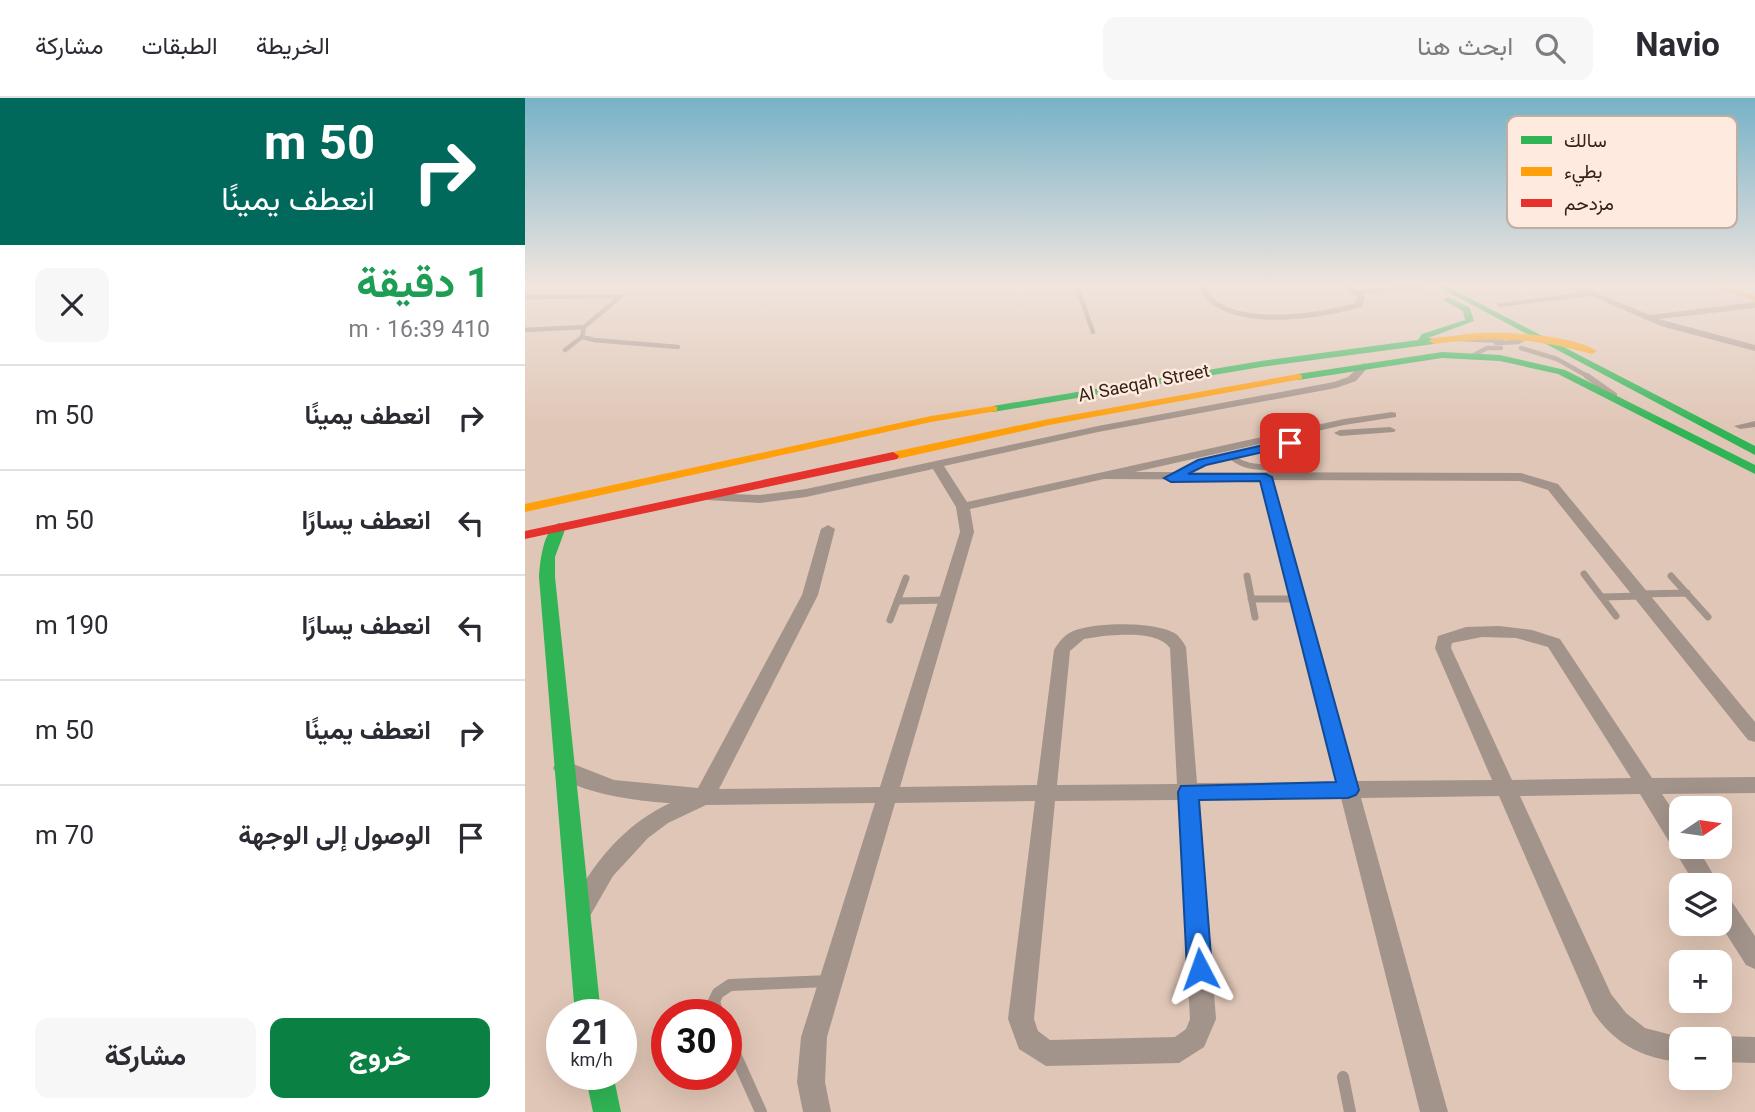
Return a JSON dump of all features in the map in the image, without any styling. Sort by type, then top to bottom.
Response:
[{"type":"main road","points":[[1422,341],[1425,336],[1439,331]]},
{"type":"main road","points":[[1521,331],[1755,451]]},
{"type":"main road","points":[[1553,331],[1750,428]]},
{"type":"main road","name":"Al Saeqah Street","points":[[525,508],[826,440],[969,412],[1175,377],[1493,333],[1592,351]]},
{"type":"main road","name":"Al Saeqah Street","points":[[525,535],[1102,412],[1480,348],[1549,368],[1619,400],[1755,470]]},
{"type":"main road","points":[[559,527],[547,567],[563,768],[586,999]]},
{"type":"main road","points":[[602,1090],[607,1112]]},
{"type":"street","points":[[1694,331],[1755,348]]},
{"type":"street","points":[[704,496],[782,497],[1336,385],[1352,379],[1364,366]]},
{"type":"street","points":[[963,507],[1344,422],[1392,415]]},
{"type":"street","points":[[1171,478],[1192,466],[1290,443],[1346,432],[1390,430]]},
{"type":"street","points":[[817,1112],[811,1059],[829,981],[967,532],[963,507],[936,464]]},
{"type":"street","points":[[1105,475],[1171,478],[1535,479],[1553,488],[1755,735]]},
{"type":"street","points":[[1266,477],[1434,1112]]},
{"type":"street","points":[[577,918],[605,869],[631,841],[661,817],[704,797],[810,595],[828,529]]},
{"type":"street","points":[[1091,632],[1153,632],[1175,642],[1178,647],[1203,1019],[1200,1029],[1188,1045],[1169,1052],[1058,1054],[1036,1048],[1028,1040],[1021,1019],[1046,794],[1062,650],[1072,637],[1091,632]]},
{"type":"street","points":[[1669,822],[1554,643],[1527,632],[1452,634],[1444,640],[1443,648],[1608,1013],[1640,1040],[1654,1046],[1669,1048]]},
{"type":"street","points":[[563,768],[593,784],[612,789],[704,797],[1755,785]]},
{"type":"street","points":[[1732,921],[1755,957]]},
{"type":"street","points":[[1732,1049],[1755,1050]]},
{"type":"lane","points":[[565,350],[582,337],[583,331]]},
{"type":"lane","points":[[582,337],[623,345],[678,347]]},
{"type":"lane","points":[[1451,338],[1480,348],[1509,348]]},
{"type":"lane","points":[[1480,348],[1522,340],[1534,350]]},
{"type":"lane","points":[[1480,348],[1502,341]]},
{"type":"lane","points":[[1480,348],[1520,344],[1586,376],[1619,400]]},
{"type":"lane","points":[[1231,456],[1246,466],[1290,464],[1299,457],[1290,443]]},
{"type":"lane","points":[[1584,574],[1616,616]]},
{"type":"lane","points":[[1247,576],[1255,617]]},
{"type":"lane","points":[[1671,576],[1708,617]]},
{"type":"lane","points":[[890,620],[906,578]]},
{"type":"lane","points":[[1602,597],[1687,593]]},
{"type":"lane","points":[[1251,599],[1298,599]]},
{"type":"lane","points":[[897,601],[947,600]]},
{"type":"lane","points":[[715,999],[718,993],[730,985],[829,981]]},
{"type":"lane","points":[[742,1070],[761,1112]]},
{"type":"lane","points":[[1343,1077],[1350,1112]]},
{"type":"traffic: fast","points":[[1422,341],[1425,336],[1439,331]]},
{"type":"traffic: fast","points":[[1527,331],[1755,451]]},
{"type":"traffic: fast","points":[[993,409],[1261,364],[1434,341]]},
{"type":"traffic: fast","points":[[1298,377],[1442,355],[1500,358],[1561,372],[1755,470]]},
{"type":"traffic: fast","points":[[559,527],[548,557],[547,577],[587,999]]},
{"type":"traffic: fast","points":[[602,1090],[607,1112]]},
{"type":"traffic: slow","points":[[1434,341],[1496,335],[1531,337],[1592,351]]},
{"type":"traffic: slow","points":[[893,456],[1049,422],[1298,377]]},
{"type":"traffic: slow","points":[[525,508],[931,419],[993,409]]},
{"type":"traffic: jam","points":[[525,535],[893,456]]},
{"type":"route","points":[[1200,969],[1188,792],[1348,790],[1266,477],[1171,478],[1202,462],[1290,443]]}]
